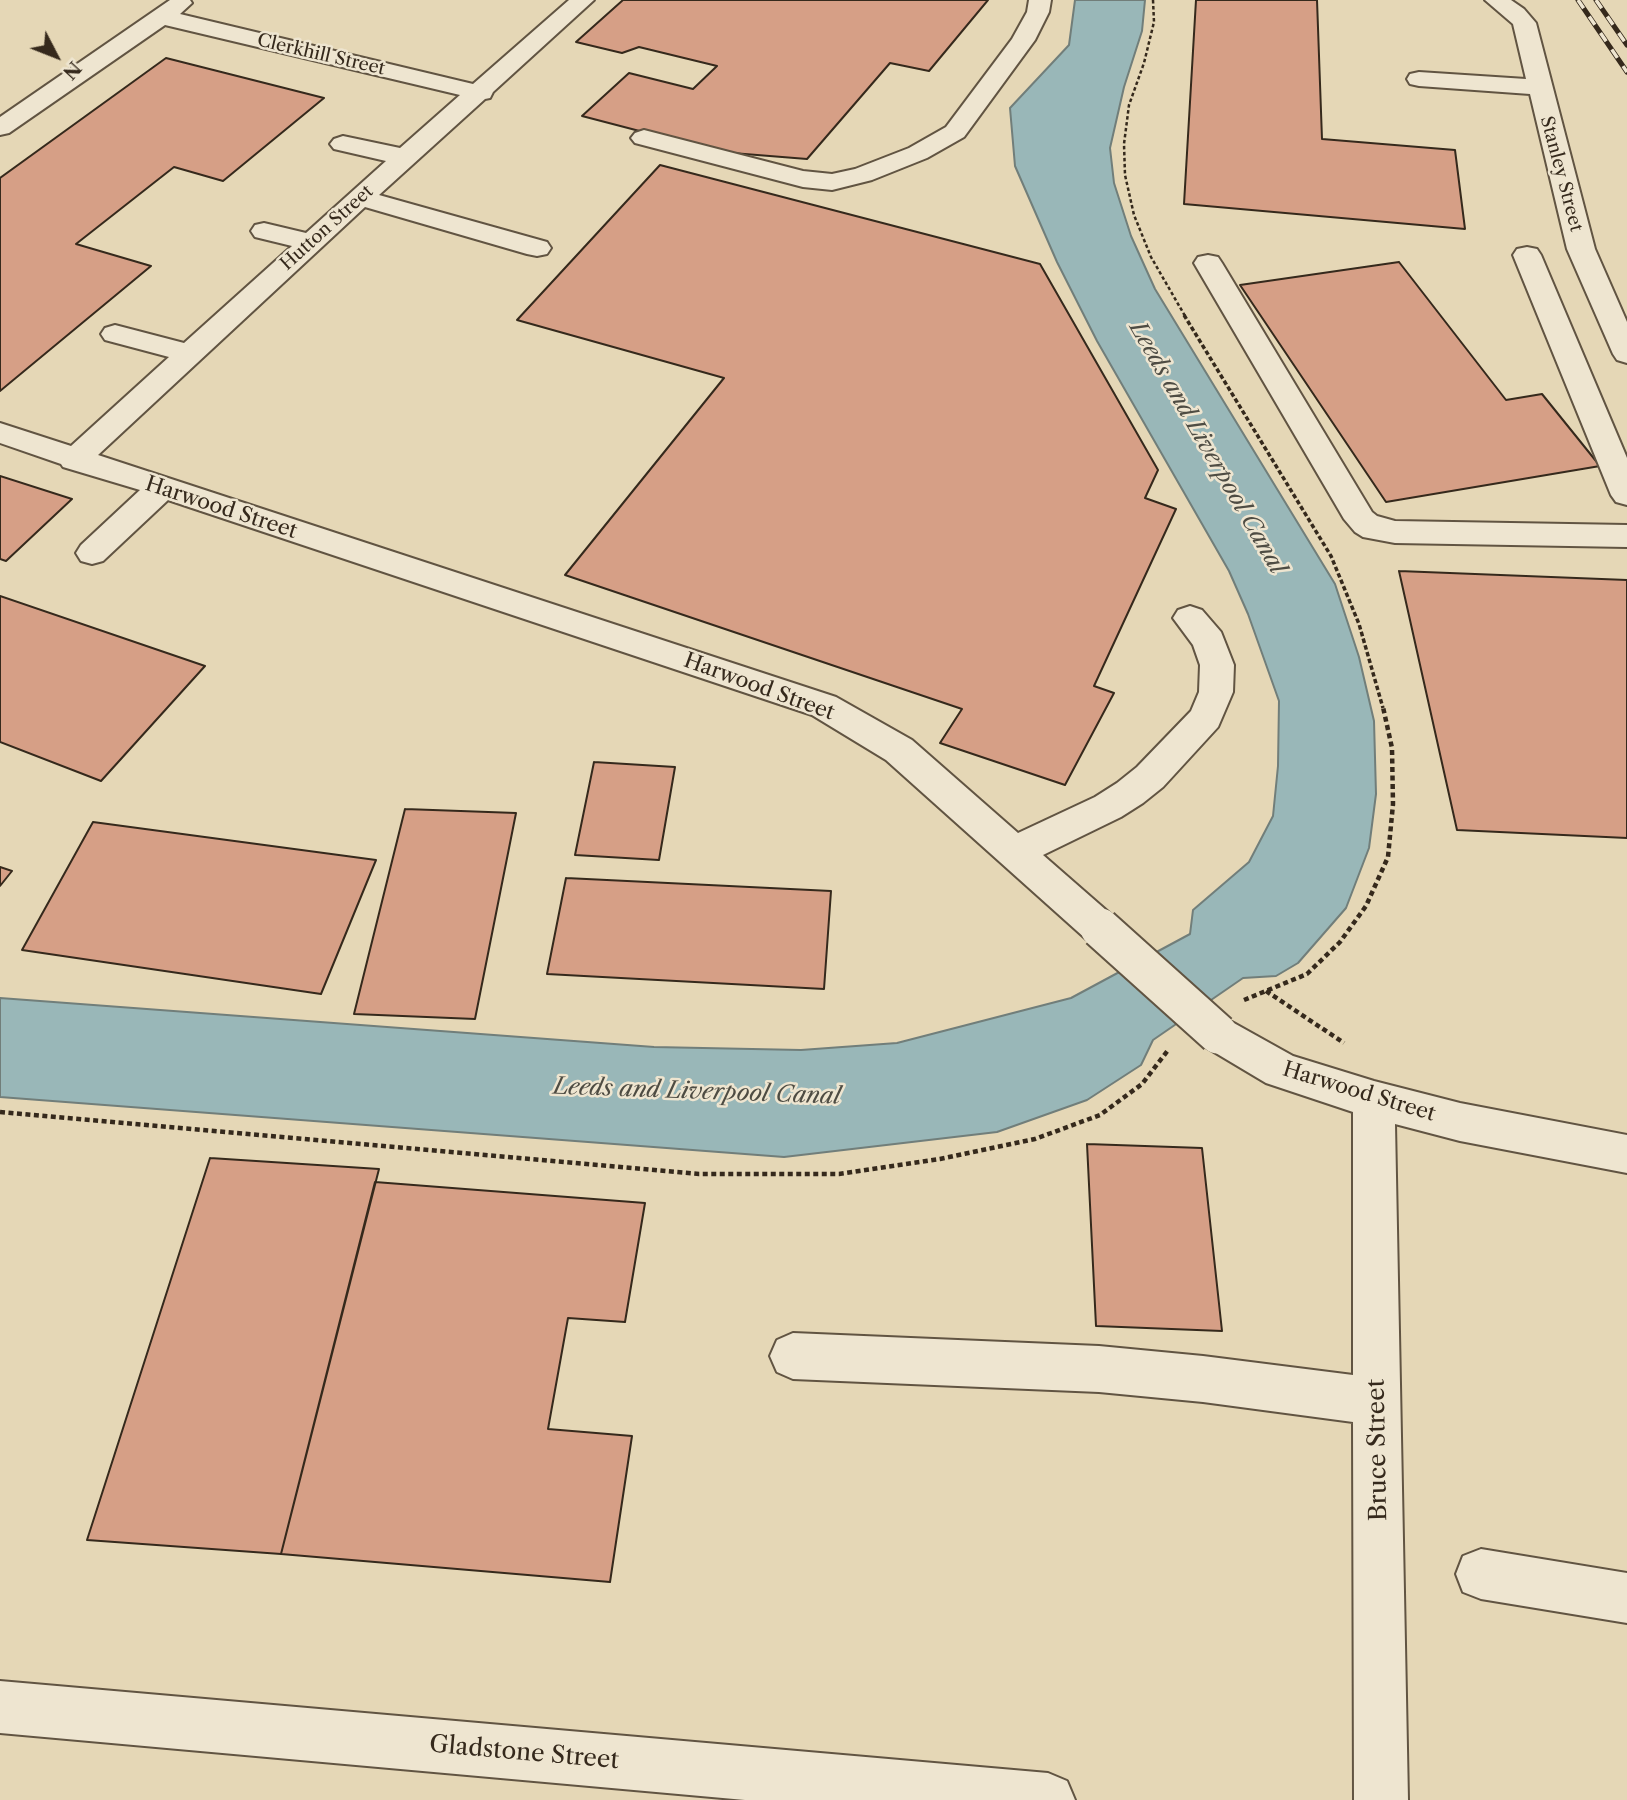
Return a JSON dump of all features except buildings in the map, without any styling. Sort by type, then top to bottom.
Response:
[{"type":"street","points":[[0,128],[186,0]]},
{"type":"street","name":"Hutton Street","points":[[74,460],[405,157],[481,93],[583,0]]},
{"type":"street","points":[[644,138],[803,179],[832,182],[863,175],[918,153],[955,132],[1023,40],[1038,12],[1040,0]]},
{"type":"street","name":"Stanley Street","points":[[1496,0],[1524,23],[1581,249],[1627,354]]},
{"type":"street","name":"Clerkhill Street","points":[[161,17],[481,93]]},
{"type":"street","points":[[1419,79],[1538,87]]},
{"type":"street","points":[[0,94],[34,104]]},
{"type":"street","points":[[343,144],[405,157]]},
{"type":"street","points":[[361,198],[537,248]]},
{"type":"street","points":[[264,231],[312,242]]},
{"type":"street","points":[[1527,255],[1627,495]]},
{"type":"street","points":[[1208,262],[1360,519],[1366,524],[1395,532],[1627,536]]},
{"type":"street","points":[[115,334],[190,354]]},
{"type":"street","name":"Harwood Street","points":[[0,433],[74,460],[824,706],[899,750],[1100,928],[1226,1020],[1280,1070],[1374,1100],[1460,1122],[1627,1154]]},
{"type":"street","points":[[92,553],[161,488]]},
{"type":"street","points":[[1014,852],[1108,807],[1130,793],[1150,777],[1206,718],[1216,692],[1217,664],[1209,641],[1190,618]]},
{"type":"street","name":"Bruce Street","points":[[1374,1100],[1381,1800]]},
{"type":"street","points":[[793,1356],[1099,1369],[1203,1379],[1377,1402]]},
{"type":"street","points":[[1481,1574],[1627,1598]]},
{"type":"street","name":"Gladstone Street","points":[[0,1707],[1048,1800]]},
{"type":"path","points":[[1153,0],[1154,22],[1144,63],[1129,105],[1124,144],[1125,175],[1133,215],[1151,257],[1222,380],[1331,556],[1359,624],[1379,688],[1392,748],[1393,804],[1388,857],[1366,906],[1340,942],[1307,974],[1226,1020]]},
{"type":"path","points":[[0,1112],[699,1174],[839,1174],[940,1159],[1035,1139],[1100,1115],[1142,1084],[1170,1047]]},
{"type":"water","name":"Leeds and Liverpool Canal","points":[[1075,0],[1145,0],[1142,31],[1124,87],[1110,148],[1114,183],[1131,236],[1155,289],[1335,584],[1359,657],[1374,721],[1376,794],[1369,848],[1346,908],[1298,963],[1276,976],[1243,978],[1153,1040],[1141,1065],[1087,1100],[997,1132],[784,1157],[0,1097],[0,998],[654,1047],[801,1050],[897,1043],[1071,998],[1190,934],[1193,910],[1249,862],[1273,816],[1278,766],[1279,701],[1248,614],[1229,571],[1097,341],[1057,262],[1015,166],[1010,108],[1069,45]]},
{"type":"railway","points":[[1578,0],[1627,72]]},
{"type":"railway","points":[[1596,0],[1627,45]]}]
